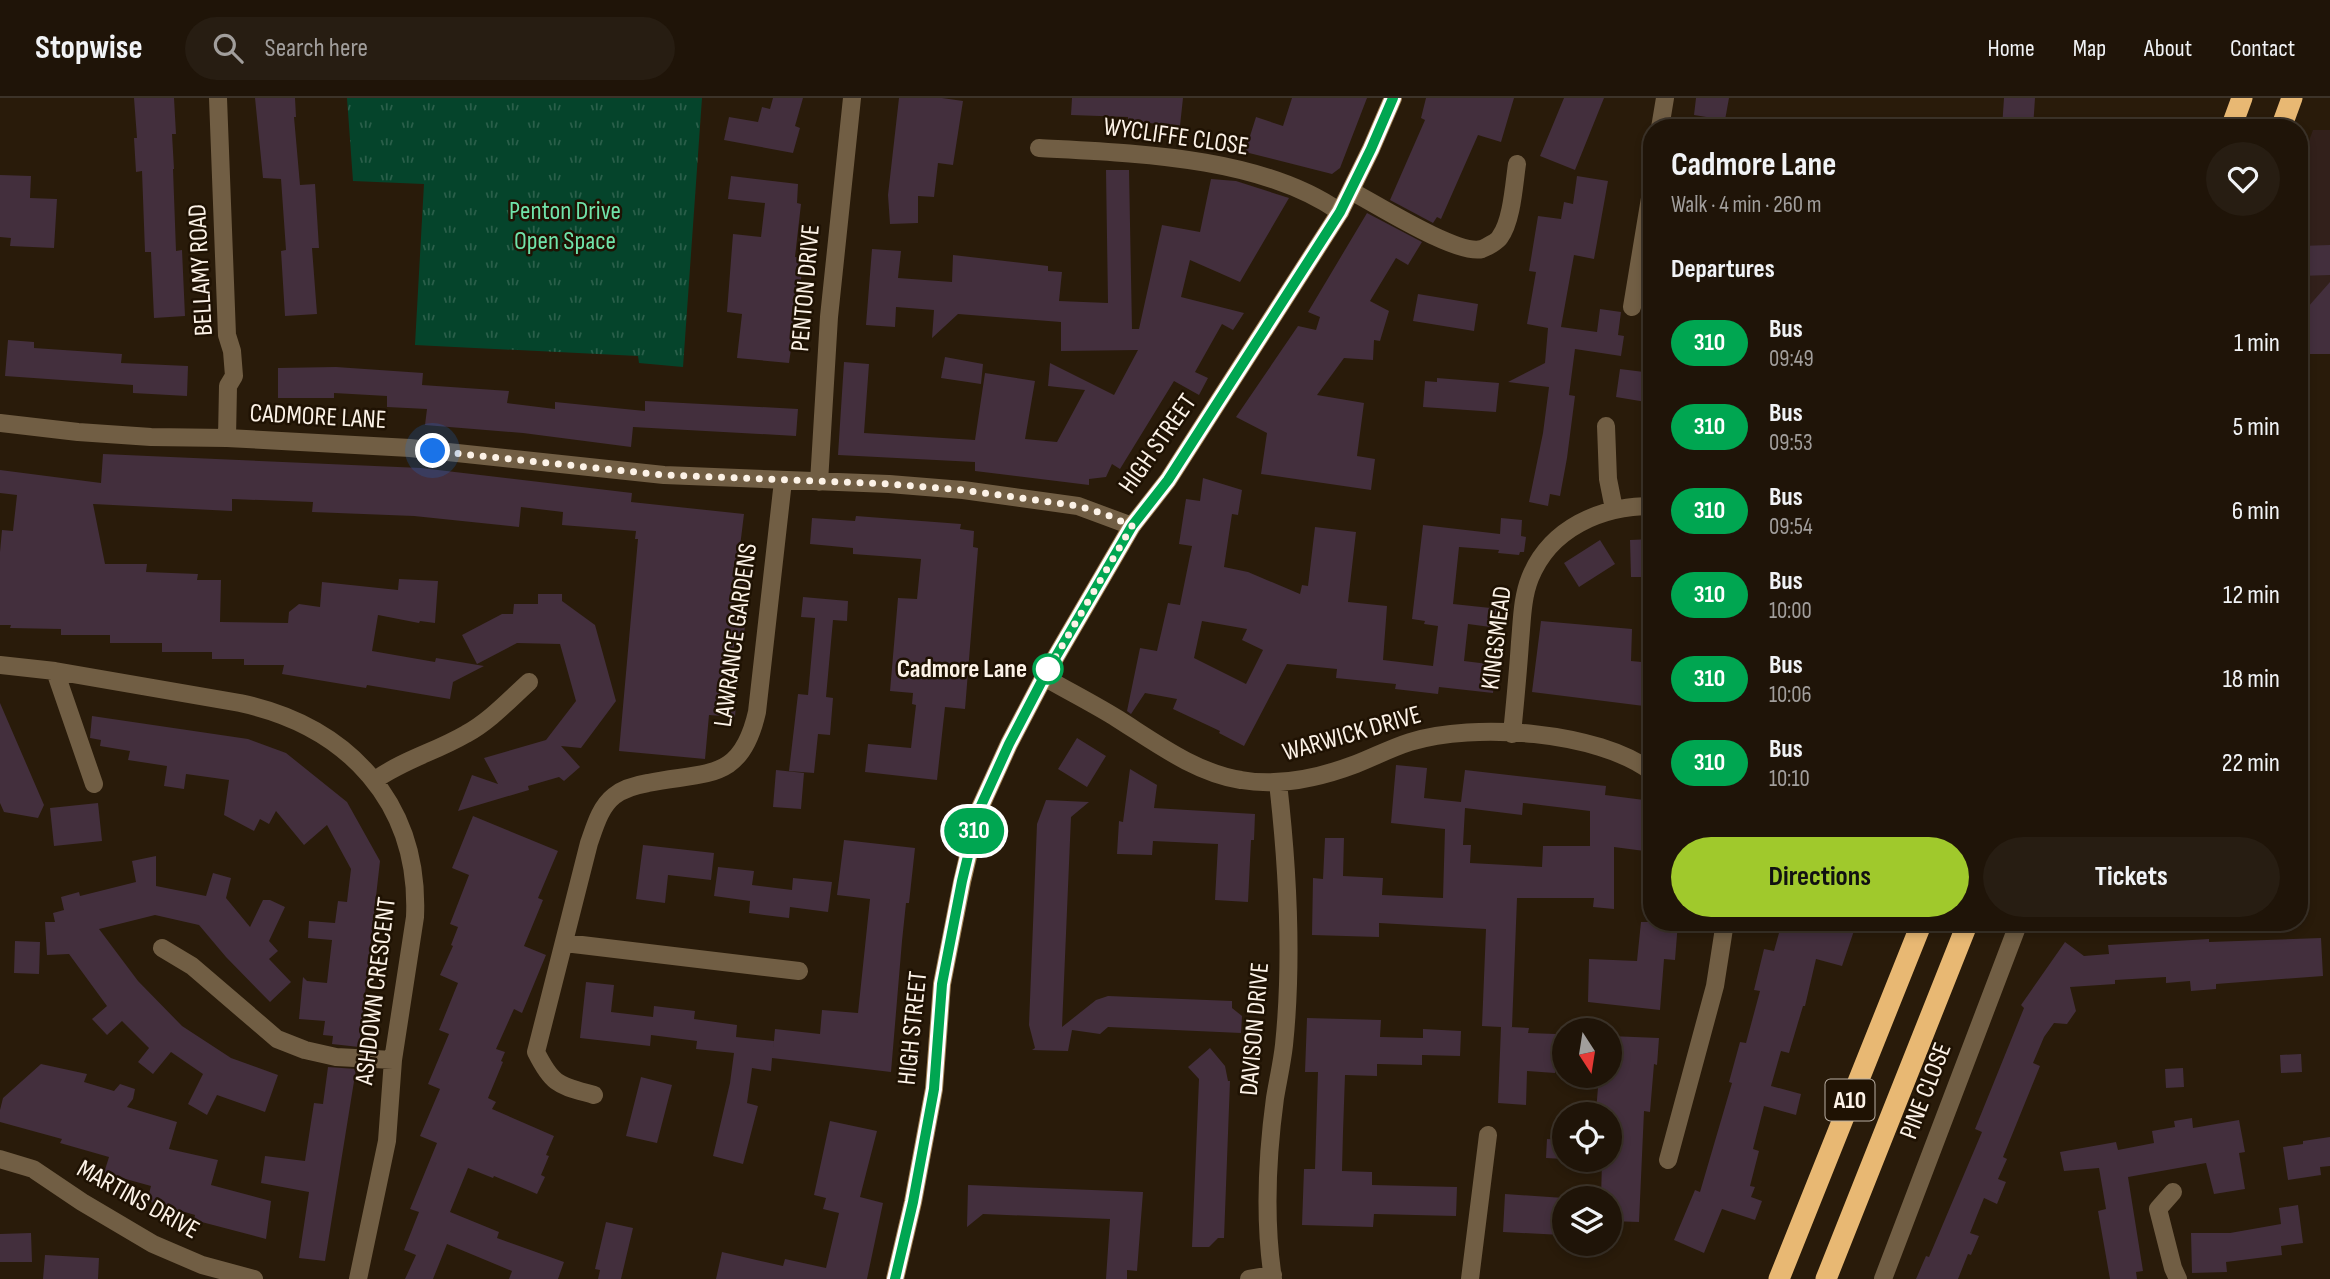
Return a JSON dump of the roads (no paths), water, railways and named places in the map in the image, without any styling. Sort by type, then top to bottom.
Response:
[{"type":"highway","points":[[2234,119],[2242,98]]},
{"type":"highway","points":[[2284,119],[2292,98]]},
{"type":"highway","name":"A10","points":[[1779,1279],[1918,931]]},
{"type":"highway","name":"A10","points":[[1826,1279],[1964,931]]},
{"type":"main road","name":"HIGH STREET","points":[[895,1279],[913,1202],[934,1089],[942,984],[979,810],[1044,677],[1132,526],[1174,470],[1340,212],[1393,98]]},
{"type":"street","name":"BELLAMY ROAD","points":[[218,98],[227,335],[232,351],[233,376],[228,386],[227,438]]},
{"type":"street","name":"PENTON DRIVE","points":[[819,482],[829,317],[852,98]]},
{"type":"street","points":[[1662,119],[1665,98]]},
{"type":"street","name":"WYCLIFFE CLOSE","points":[[1038,148],[1141,155],[1242,170],[1308,192],[1340,212]]},
{"type":"street","points":[[1351,191],[1430,234],[1459,246],[1481,249],[1500,239],[1507,221],[1517,164]]},
{"type":"street","points":[[1632,307],[1643,241]]},
{"type":"street","name":"CADMORE LANE","points":[[0,423],[90,433],[390,447],[664,475],[963,490],[1078,506],[1132,526]]},
{"type":"street","points":[[1606,426],[1608,478],[1614,509]]},
{"type":"street","name":"LAWRANCE GARDENS","points":[[594,1095],[555,1082],[544,1069],[536,1052],[589,843],[599,815],[612,797],[628,787],[726,768],[743,752],[753,732],[757,712],[783,481]]},
{"type":"street","name":"KINGSMEAD","points":[[1512,734],[1522,615],[1531,577],[1546,551],[1568,529],[1614,509],[1643,507]]},
{"type":"street","name":"ASHDOWN CRESCENT","points":[[0,666],[55,671],[262,708],[297,720],[319,732],[341,747],[374,780],[405,839],[416,894],[415,917],[393,1060],[387,1141],[358,1279]]},
{"type":"street","points":[[55,671],[94,784]]},
{"type":"street","name":"WARWICK DRIVE","points":[[1044,677],[1200,768],[1241,780],[1278,783],[1332,772],[1411,741],[1466,732],[1547,736],[1609,749],[1643,766]]},
{"type":"street","points":[[374,780],[396,765],[451,742],[479,726],[529,682]]},
{"type":"street","name":"DAVISON DRIVE","points":[[1273,1277],[1268,1223],[1269,1171],[1275,1100],[1284,1046],[1289,940],[1285,852],[1278,783]]},
{"type":"street","points":[[1668,1160],[1715,986],[1724,931]]},
{"type":"street","name":"PINE CLOSE","points":[[1883,1279],[2016,931]]},
{"type":"street","points":[[565,943],[799,971]]},
{"type":"street","points":[[162,948],[192,966],[277,1039],[336,1058],[393,1060]]},
{"type":"street","points":[[1470,1279],[1488,1135]]},
{"type":"street","name":"MARTINS DRIVE","points":[[0,1158],[33,1169],[153,1244],[202,1265],[254,1279]]},
{"type":"street","points":[[2173,1192],[2158,1209],[2178,1279]]},
{"type":"street","points":[[1249,1279],[1273,1277]]},
{"type":"place","name":"Cadmore Lane","points":[[1048,669]]},
{"type":"park label","name":"Penton Drive Open Space","points":[[565,226]]}]
